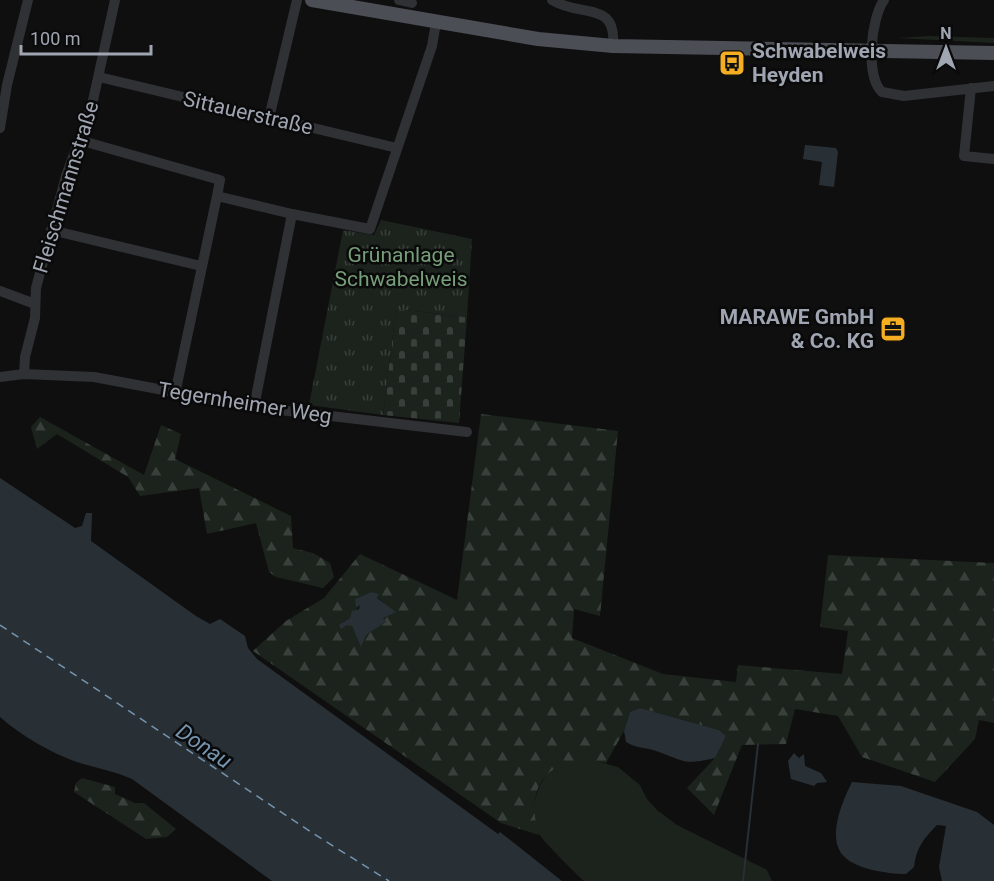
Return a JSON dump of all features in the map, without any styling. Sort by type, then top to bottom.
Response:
[{"type":"main road","points":[[312,0],[538,39],[613,46],[994,53]]},
{"type":"street","points":[[0,128],[7,85],[28,0]]},
{"type":"street","name":"Fleischmannstraße","points":[[24,374],[25,357],[35,318],[35,304],[51,230],[99,77],[115,0]]},
{"type":"street","points":[[269,118],[297,0]]},
{"type":"street","points":[[399,0],[412,3]]},
{"type":"street","points":[[552,0],[561,5],[603,13],[613,25],[613,46]]},
{"type":"street","points":[[885,0],[874,22],[873,52],[873,79],[882,92],[903,96],[994,86]]},
{"type":"street","points":[[216,196],[370,229],[432,46],[436,23]]},
{"type":"street","name":"Sittauerstraße","points":[[99,77],[397,148]]},
{"type":"street","points":[[965,89],[964,156],[994,159]]},
{"type":"street","points":[[79,140],[220,180],[175,394]]},
{"type":"street","points":[[254,407],[292,214]]},
{"type":"street","points":[[51,230],[201,266]]},
{"type":"street","points":[[0,291],[35,304]]},
{"type":"street","name":"Tegernheimer Weg","points":[[0,377],[24,374],[94,377],[254,407],[467,432]]},
{"type":"green space","points":[[930,36],[994,38],[994,43],[897,38]]},
{"type":"green space","name":"Grünanlage Schwabelweis","points":[[381,220],[472,239],[467,317],[396,309],[383,415],[309,405],[343,230],[374,235]]},
{"type":"green space","points":[[396,309],[467,317],[459,423],[383,415]]},
{"type":"green space","points":[[481,414],[618,431],[600,616],[574,609],[572,638],[663,674],[736,682],[738,665],[842,674],[848,631],[820,627],[828,555],[994,563],[994,723],[979,720],[975,739],[935,782],[862,757],[838,716],[795,709],[786,744],[742,745],[714,815],[687,788],[715,758],[726,736],[719,730],[640,708],[630,712],[624,731],[606,763],[571,762],[557,767],[547,775],[539,786],[535,800],[535,816],[539,835],[501,823],[253,651],[286,621],[324,598],[360,554],[457,600]],"holes":[[[371,592],[379,595],[377,597],[383,602],[385,616],[382,618],[386,622],[366,635],[361,645],[352,626],[342,623],[350,618],[360,605],[355,599]]]},
{"type":"green space","points":[[40,417],[144,475],[161,425],[181,434],[175,459],[291,516],[293,548],[313,553],[330,563],[334,577],[323,588],[276,577],[269,572],[256,523],[207,534],[199,488],[140,496],[128,477],[57,434],[37,449],[31,427]]},
{"type":"green space","points":[[592,760],[618,767],[640,785],[647,799],[657,810],[677,825],[767,870],[772,881],[584,881],[541,837],[534,816],[539,788],[549,771],[562,762]]},
{"type":"green space","points":[[82,778],[115,787],[115,794],[135,803],[144,803],[176,829],[167,837],[146,839],[74,792],[76,783]]},
{"type":"water","points":[[805,145],[836,148],[838,152],[834,187],[819,185],[822,162],[803,159]]},
{"type":"water","name":"Donau","points":[[0,478],[75,528],[82,526],[86,513],[92,513],[91,541],[196,616],[210,624],[220,619],[245,636],[248,648],[257,659],[498,834],[500,832],[562,881],[272,881],[132,779],[77,762],[46,749],[26,737],[0,717]]},
{"type":"water","points":[[371,592],[379,594],[377,598],[396,612],[383,618],[386,622],[366,635],[361,647],[352,626],[347,625],[341,629],[339,625],[350,618],[352,611],[359,609],[360,605],[356,607],[355,599]]},
{"type":"water","points":[[640,708],[719,730],[726,736],[715,758],[691,762],[655,750],[634,746],[626,742],[624,731],[630,712]]},
{"type":"water","points":[[794,753],[799,758],[804,754],[805,766],[821,773],[827,782],[817,783],[814,786],[791,779],[788,761]]},
{"type":"water","points":[[852,782],[901,786],[977,812],[994,825],[994,881],[942,881],[939,867],[946,826],[937,825],[928,834],[921,844],[914,867],[906,874],[871,870],[853,863],[841,853],[836,836],[838,817]]},
{"type":"waterway","points":[[743,881],[758,744]]},
{"type":"ferry route","points":[[0,625],[314,834],[389,881]]},
{"type":"place","name":"Schwabelweis Heyden","points":[[732,63]]},
{"type":"place","name":"MARAWE GmbH & Co. KG","points":[[893,329]]}]
